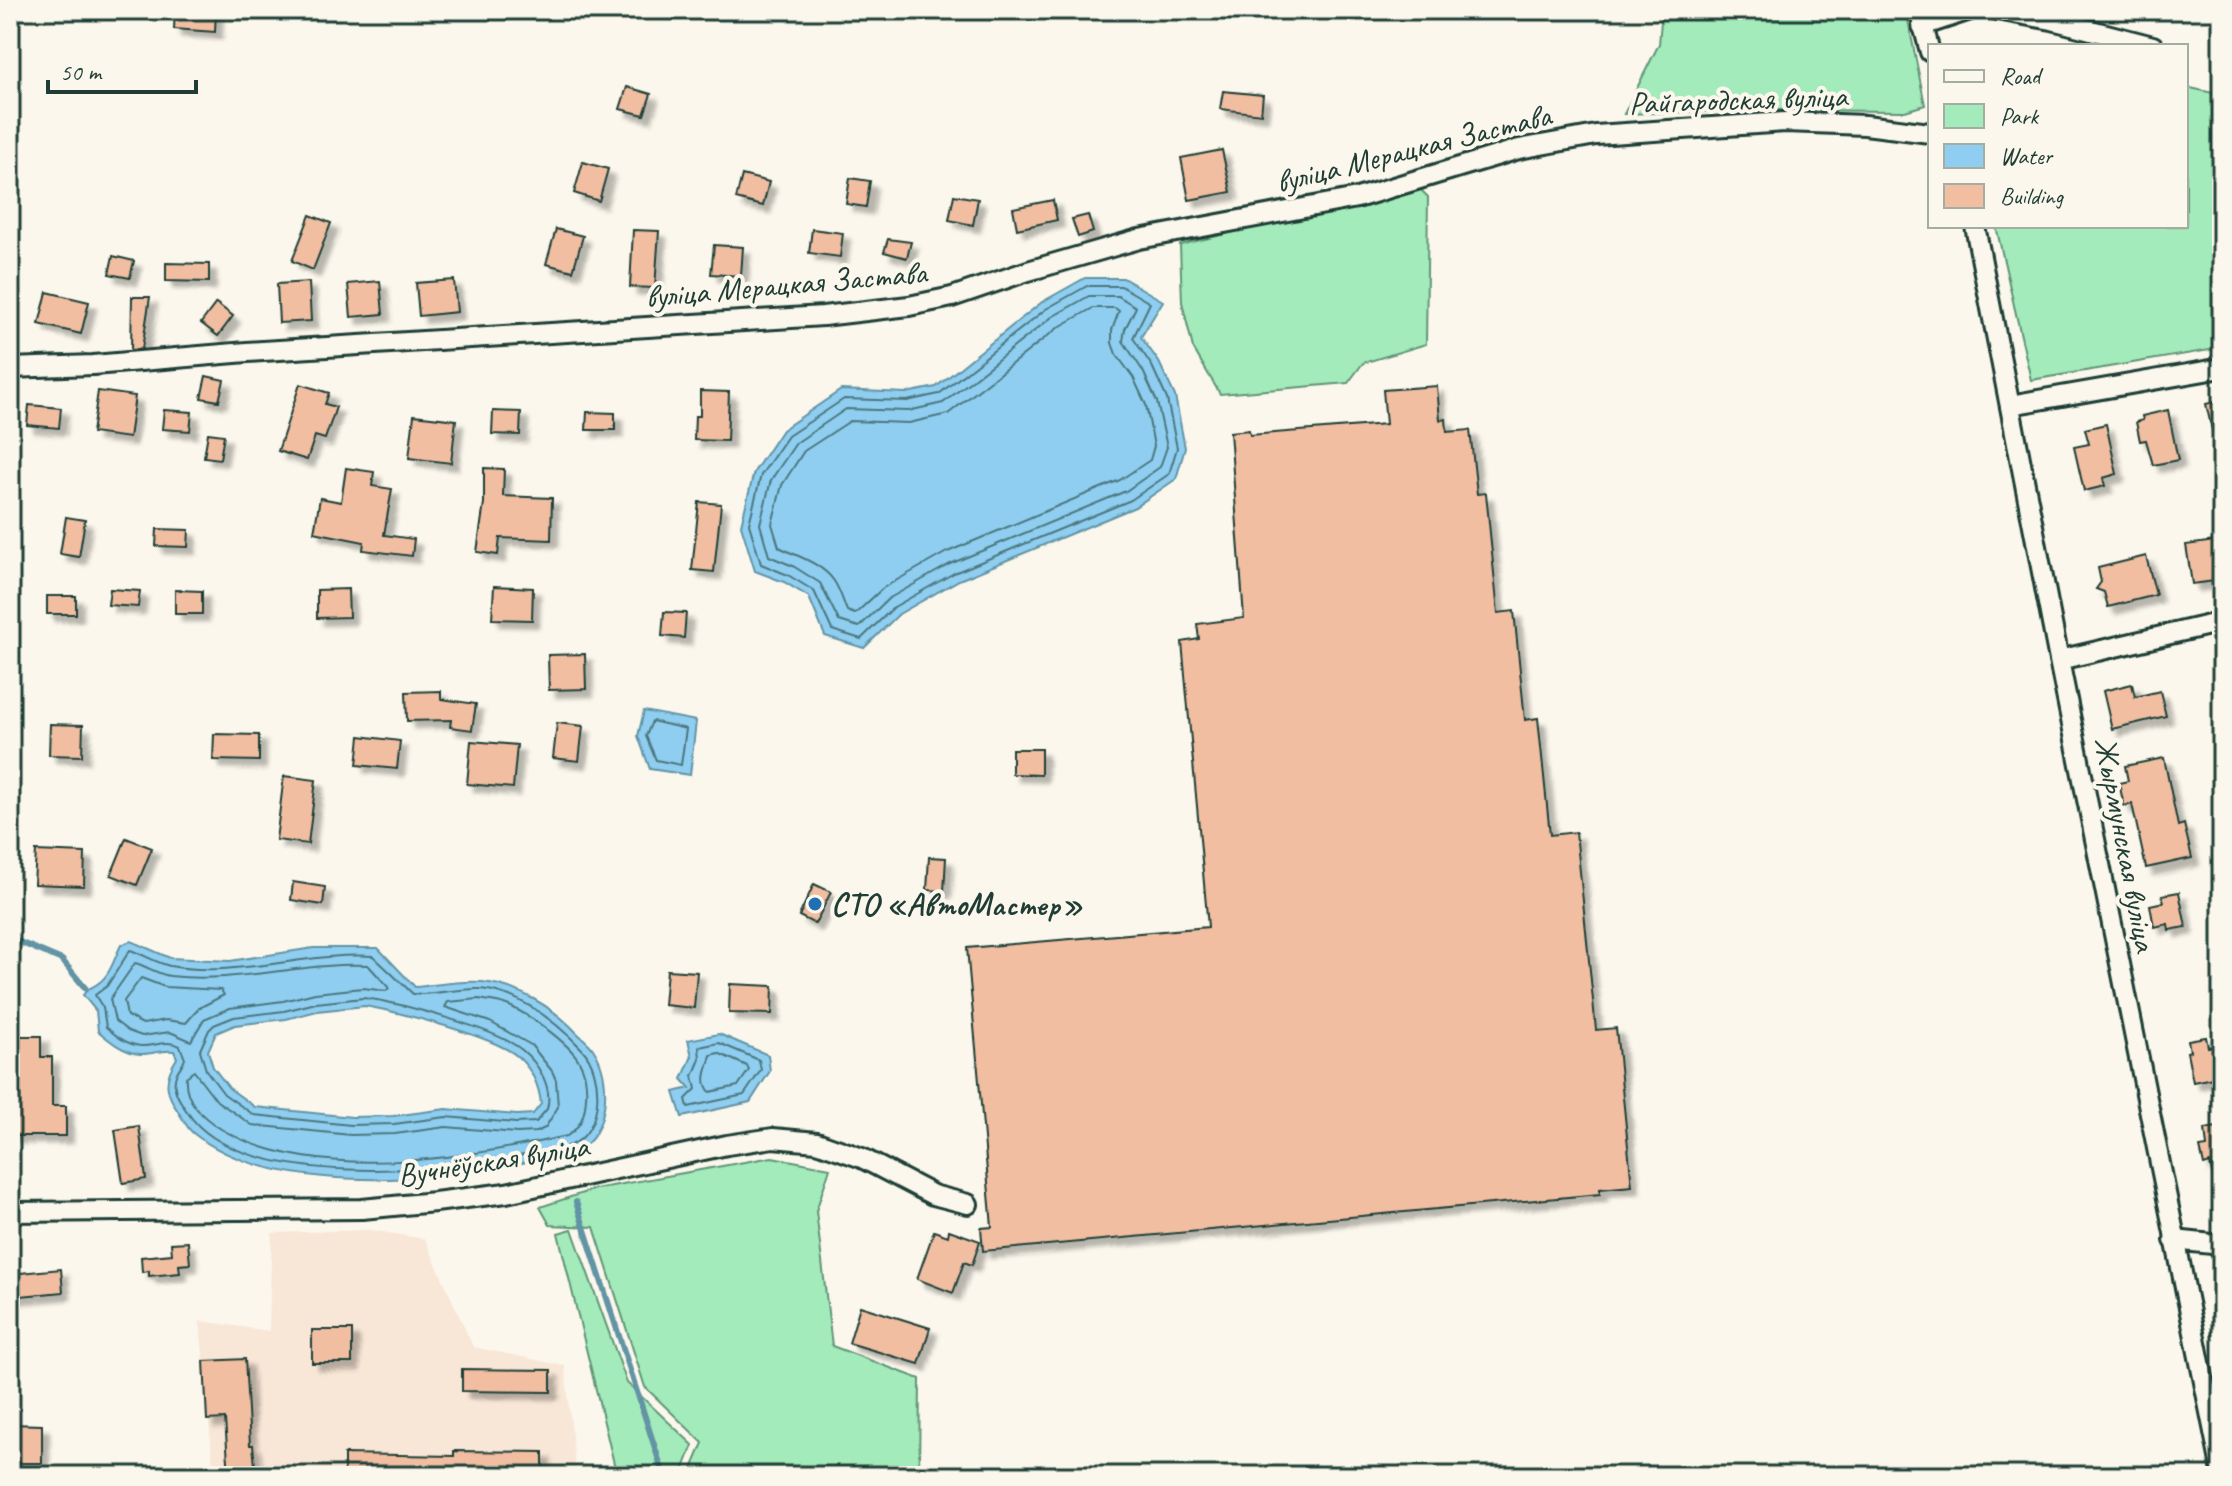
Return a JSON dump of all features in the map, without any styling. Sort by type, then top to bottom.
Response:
[{"type":"street","points":[[1928,45],[1920,18],[1970,10]]},
{"type":"street","points":[[1997,10],[2052,20],[2145,44]]},
{"type":"street","name":"Райгародская вуліца","points":[[1596,135],[1785,122],[1865,125],[1928,133]]},
{"type":"street","name":"вуліца Мерацкая Застава","points":[[10,368],[823,316],[909,306],[952,297],[1139,239],[1357,198],[1519,149],[1596,135]]},
{"type":"street","name":"Жырмунская вуліца","points":[[1975,228],[2222,1472]]},
{"type":"street","points":[[2010,405],[2222,368]]},
{"type":"street","points":[[2059,660],[2222,622]]},
{"type":"street","name":"Вучнёўская вуліца","points":[[10,1212],[362,1209],[435,1202],[506,1193],[727,1145],[773,1138],[817,1142],[862,1158],[933,1195],[968,1204]]},
{"type":"street","points":[[2174,1240],[2222,1245]]},
{"type":"shaded area","points":[[370,1230],[425,1239],[473,1347],[565,1366],[576,1476],[214,1476],[200,1321],[269,1331],[272,1233]]},
{"type":"green space","points":[[1662,10],[1906,10],[1925,105],[1905,111],[1754,110],[1624,114],[1659,44]]},
{"type":"green space","points":[[2188,87],[2222,95],[2222,348],[2031,380],[1996,228],[2188,228]]},
{"type":"green space","points":[[1418,187],[1428,197],[1426,344],[1363,363],[1348,383],[1220,394],[1193,348],[1182,302],[1180,245]]},
{"type":"green space","points":[[772,1157],[830,1168],[816,1211],[832,1346],[920,1379],[919,1476],[689,1476],[703,1443],[645,1387],[594,1227],[550,1225],[540,1207],[595,1189]]},
{"type":"green space","points":[[572,1229],[627,1383],[693,1445],[681,1476],[617,1476],[558,1233]]},
{"type":"water","points":[[1085,278],[1123,278],[1163,301],[1141,337],[1159,362],[1175,396],[1185,448],[1176,479],[1135,507],[959,580],[899,614],[864,648],[825,636],[809,597],[784,582],[755,571],[741,525],[754,472],[782,430],[841,390],[906,393],[936,387],[1042,302]]},
{"type":"water","points":[[644,711],[696,721],[690,775],[650,769],[638,736]]},
{"type":"water","points":[[131,941],[170,958],[230,961],[313,948],[378,948],[415,987],[474,982],[508,988],[556,1014],[593,1049],[605,1090],[601,1120],[587,1144],[576,1152],[485,1170],[398,1179],[352,1179],[264,1167],[226,1153],[191,1131],[171,1099],[168,1086],[169,1073],[177,1058],[174,1051],[134,1053],[98,1031],[96,1011],[83,995],[107,974],[121,945]],"holes":[[[365,1006],[444,1026],[505,1048],[531,1072],[541,1104],[533,1114],[446,1109],[393,1116],[352,1117],[255,1107],[229,1088],[213,1067],[208,1051],[216,1033],[235,1025],[286,1019],[317,1011]]]},
{"type":"water","points":[[719,1034],[768,1055],[770,1071],[750,1102],[682,1117],[674,1092],[690,1088],[682,1079],[692,1056],[688,1040]]},
{"type":"building","points":[[175,10],[216,10],[215,32],[174,29]]},
{"type":"building","points":[[627,87],[651,94],[644,115],[620,109]]},
{"type":"building","points":[[1223,91],[1263,95],[1261,114],[1220,109]]},
{"type":"building","points":[[1222,150],[1231,192],[1189,200],[1181,158]]},
{"type":"building","points":[[583,162],[608,169],[599,201],[574,193]]},
{"type":"building","points":[[742,175],[769,182],[763,206],[736,199]]},
{"type":"building","points":[[850,178],[870,181],[866,207],[846,204]]},
{"type":"building","points":[[954,195],[978,199],[973,225],[949,220]]},
{"type":"building","points":[[1053,200],[1057,220],[1017,229],[1013,208]]},
{"type":"building","points":[[310,215],[331,223],[313,270],[292,261]]},
{"type":"building","points":[[1088,215],[1093,232],[1078,237],[1072,219]]},
{"type":"building","points":[[556,229],[583,236],[573,271],[546,264]]},
{"type":"building","points":[[812,229],[843,233],[840,257],[809,253]]},
{"type":"building","points":[[633,230],[659,231],[655,288],[630,287]]},
{"type":"building","points":[[888,239],[911,242],[907,258],[884,252]]},
{"type":"building","points":[[714,245],[743,247],[741,276],[711,274]]},
{"type":"building","points":[[113,256],[134,261],[130,278],[109,274]]},
{"type":"building","points":[[166,263],[209,264],[209,282],[166,281]]},
{"type":"building","points":[[454,280],[457,312],[419,316],[416,283]]},
{"type":"building","points":[[380,281],[383,314],[351,317],[348,284]]},
{"type":"building","points":[[309,282],[311,321],[279,323],[277,284]]},
{"type":"building","points":[[47,292],[89,302],[81,334],[39,324]]},
{"type":"building","points":[[132,297],[150,297],[142,349],[131,350]]},
{"type":"building","points":[[216,303],[233,316],[218,336],[201,323]]},
{"type":"building","points":[[206,376],[224,380],[219,401],[201,398]]},
{"type":"building","points":[[300,384],[329,393],[325,404],[336,407],[325,439],[315,436],[307,460],[278,451]]},
{"type":"building","points":[[1437,386],[1440,420],[1446,419],[1447,432],[1470,430],[1477,494],[1486,493],[1498,613],[1514,611],[1525,720],[1538,718],[1550,835],[1576,832],[1596,1030],[1616,1028],[1632,1186],[1600,1189],[1600,1194],[983,1251],[981,1228],[992,1227],[967,948],[1208,927],[1182,642],[1199,639],[1197,624],[1244,618],[1230,432],[1249,430],[1250,435],[1386,424],[1383,390]]},
{"type":"building","points":[[98,391],[135,396],[129,438],[92,433]]},
{"type":"building","points":[[700,391],[729,392],[727,441],[694,440],[695,416],[700,416]]},
{"type":"building","points":[[2222,400],[2222,446],[2216,447],[2206,404]]},
{"type":"building","points":[[29,405],[61,408],[59,428],[27,425]]},
{"type":"building","points":[[164,410],[192,412],[190,431],[162,429]]},
{"type":"building","points":[[2168,410],[2178,460],[2153,465],[2146,440],[2140,441],[2136,422],[2143,420],[2142,416]]},
{"type":"building","points":[[493,411],[521,412],[520,435],[492,434]]},
{"type":"building","points":[[587,412],[615,413],[615,430],[586,430]]},
{"type":"building","points":[[414,415],[456,420],[451,463],[409,458]]},
{"type":"building","points":[[2106,424],[2117,474],[2103,478],[2105,486],[2084,491],[2074,447],[2089,444],[2085,429]]},
{"type":"building","points":[[208,433],[224,435],[220,459],[204,457]]},
{"type":"building","points":[[346,468],[374,472],[372,486],[392,489],[384,535],[414,539],[412,556],[363,550],[364,542],[314,532],[320,498],[341,502]]},
{"type":"building","points":[[484,468],[504,469],[503,496],[552,498],[551,540],[500,538],[498,555],[477,552],[484,503]]},
{"type":"building","points":[[699,502],[721,504],[714,572],[692,570]]},
{"type":"building","points":[[66,517],[85,520],[79,557],[60,554]]},
{"type":"building","points":[[157,529],[189,530],[188,547],[156,546]]},
{"type":"building","points":[[2222,540],[2222,580],[2192,584],[2186,545]]},
{"type":"building","points":[[2146,556],[2156,595],[2108,607],[2104,592],[2096,589],[2101,582],[2098,568]]},
{"type":"building","points":[[494,586],[533,588],[532,620],[492,619]]},
{"type":"building","points":[[110,589],[140,591],[138,607],[108,605]]},
{"type":"building","points":[[348,589],[349,617],[317,618],[317,590]]},
{"type":"building","points":[[175,590],[202,591],[202,614],[175,614]]},
{"type":"building","points":[[47,596],[76,596],[76,614],[47,614]]},
{"type":"building","points":[[664,612],[686,613],[684,638],[662,636]]},
{"type":"building","points":[[585,654],[586,689],[549,690],[548,655]]},
{"type":"building","points":[[2132,684],[2135,697],[2160,691],[2166,716],[2112,729],[2103,691]]},
{"type":"building","points":[[441,691],[441,699],[476,704],[472,730],[450,727],[451,720],[407,721],[406,692]]},
{"type":"building","points":[[557,723],[583,726],[579,761],[553,758]]},
{"type":"building","points":[[50,724],[83,725],[82,756],[49,755]]},
{"type":"building","points":[[214,734],[259,735],[259,761],[213,760]]},
{"type":"building","points":[[360,736],[400,741],[397,769],[357,765]]},
{"type":"building","points":[[471,741],[517,745],[513,788],[467,784]]},
{"type":"building","points":[[1012,749],[1041,749],[1041,775],[1012,774]]},
{"type":"building","points":[[2164,758],[2178,826],[2184,824],[2192,858],[2146,868],[2132,804],[2124,806],[2119,783],[2128,781],[2125,766]]},
{"type":"building","points":[[284,776],[316,780],[308,844],[276,840]]},
{"type":"building","points":[[126,838],[152,848],[137,885],[111,875]]},
{"type":"building","points":[[36,851],[85,853],[84,886],[34,884]]},
{"type":"building","points":[[929,857],[946,858],[944,891],[927,890]]},
{"type":"building","points":[[293,882],[325,887],[323,905],[291,900]]},
{"type":"building","name":"СТО «АвтоМастер»","points":[[814,884],[831,892],[815,924],[799,916]]},
{"type":"building","points":[[2179,892],[2186,927],[2169,930],[2168,924],[2154,927],[2150,905],[2164,902],[2162,895]]},
{"type":"building","points":[[667,970],[697,972],[694,1008],[664,1005]]},
{"type":"building","points":[[730,984],[773,986],[772,1014],[729,1013]]},
{"type":"building","points":[[20,1036],[41,1036],[41,1057],[52,1057],[52,1106],[66,1106],[66,1136],[10,1136],[10,1105],[20,1105]]},
{"type":"building","points":[[2206,1037],[2208,1047],[2213,1046],[2216,1059],[2222,1058],[2222,1076],[2193,1082],[2187,1052],[2190,1051],[2188,1040]]},
{"type":"building","points":[[139,1126],[146,1179],[123,1183],[115,1130]]},
{"type":"building","points":[[2222,1126],[2222,1185],[2215,1186],[2210,1163],[2204,1165],[2200,1148],[2207,1147],[2205,1129]]},
{"type":"building","points":[[949,1230],[980,1241],[972,1265],[964,1262],[953,1293],[917,1279],[934,1231],[948,1236]]},
{"type":"building","points":[[188,1242],[190,1264],[179,1265],[180,1273],[149,1276],[149,1271],[142,1272],[141,1257],[172,1254],[171,1243]]},
{"type":"building","points":[[61,1269],[63,1292],[10,1297],[10,1274]]},
{"type":"building","points":[[860,1306],[930,1328],[919,1364],[849,1343]]},
{"type":"building","points":[[312,1330],[352,1330],[352,1363],[312,1363]]},
{"type":"building","points":[[245,1359],[250,1445],[253,1445],[256,1476],[229,1476],[225,1419],[207,1420],[204,1361]]},
{"type":"building","points":[[462,1369],[551,1370],[551,1392],[462,1391]]},
{"type":"building","points":[[10,1424],[42,1425],[42,1463],[10,1463]]},
{"type":"building","points":[[454,1451],[543,1452],[543,1475],[433,1473],[433,1476],[344,1476],[344,1454],[454,1456]]},
{"type":"waterway","points":[[10,938],[62,960],[86,989]]},
{"type":"waterway","points":[[576,1202],[664,1476]]},
{"type":"place","name":"СТО «АвтоМастер»","points":[[815,904]]}]
